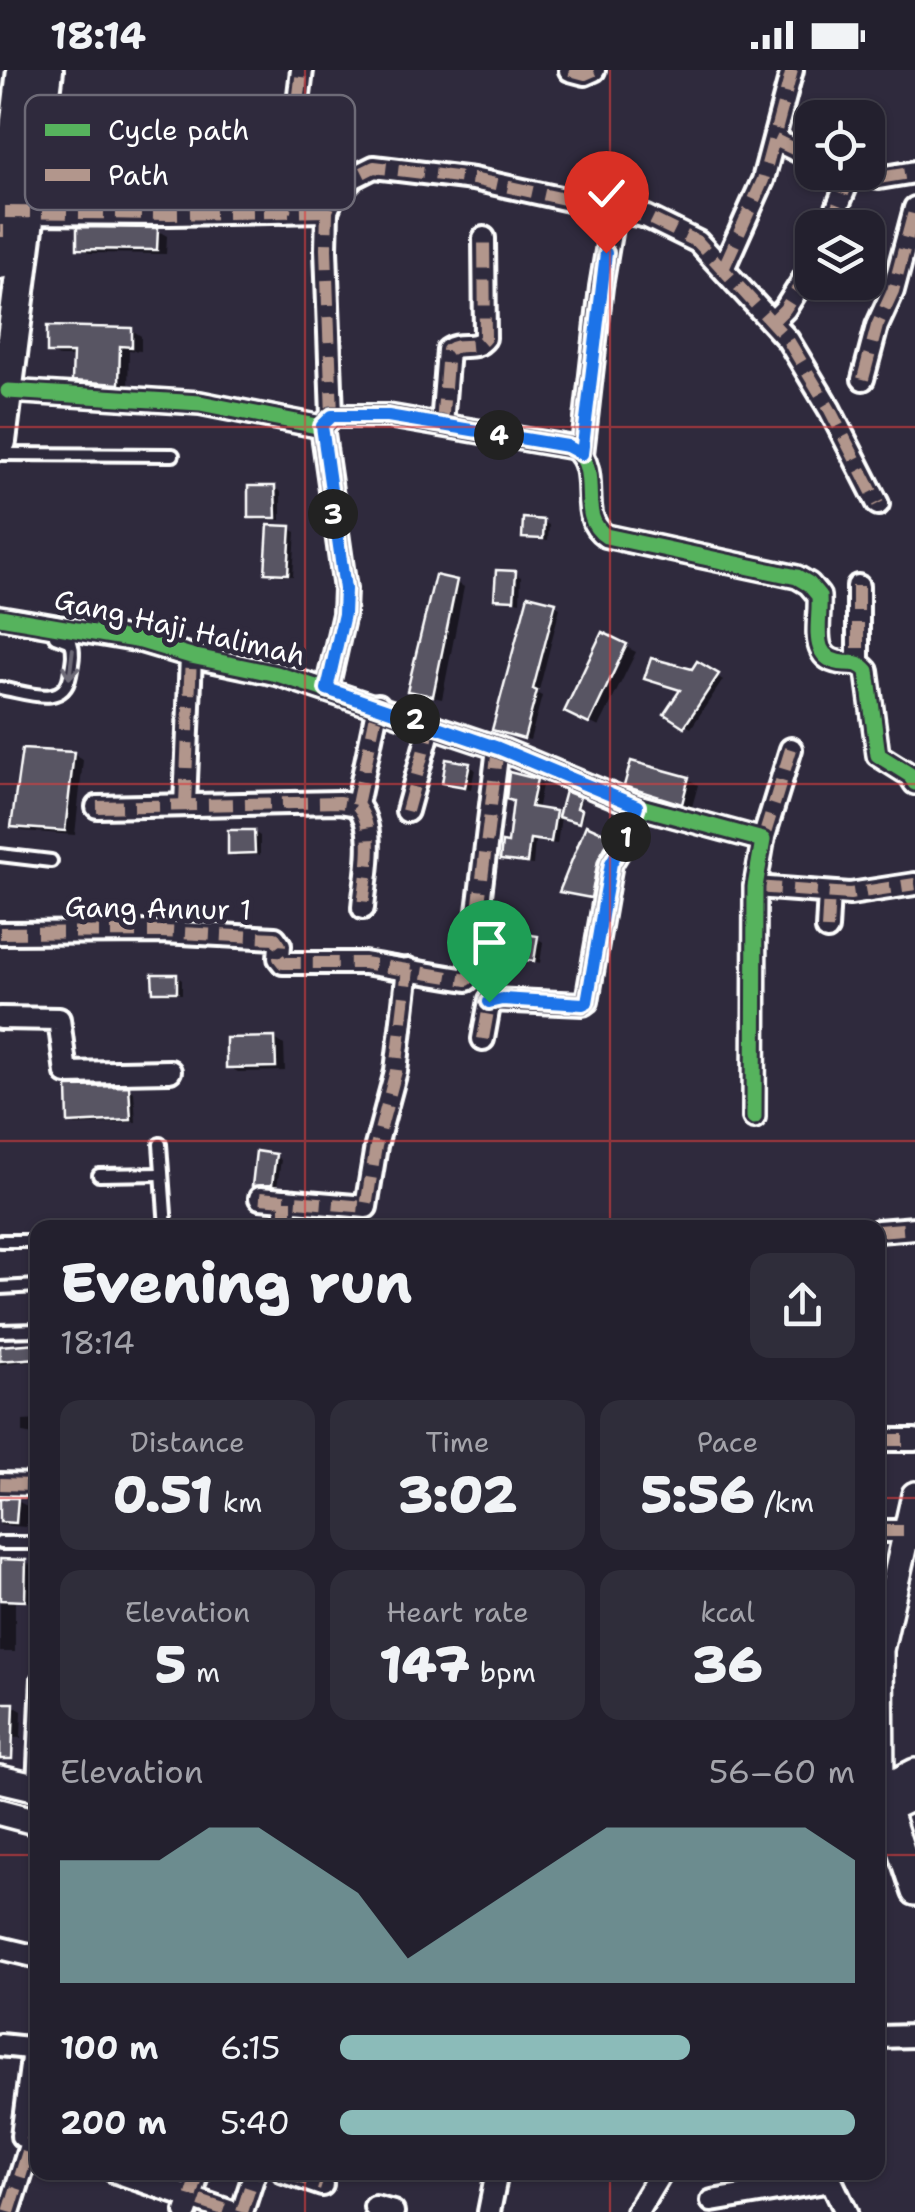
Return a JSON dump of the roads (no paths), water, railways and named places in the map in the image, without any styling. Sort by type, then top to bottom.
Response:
[{"type":"main road","points":[[0,441],[8,391],[10,222],[23,70]]},
{"type":"main road","points":[[41,95],[47,70]]},
{"type":"main road","points":[[0,263],[25,160]]},
{"type":"street","points":[[299,95],[302,70]]},
{"type":"street","points":[[570,70],[585,74],[594,70]]},
{"type":"street","points":[[724,267],[763,180],[792,70]]},
{"type":"street","points":[[775,140],[795,150]]},
{"type":"street","points":[[355,177],[362,172],[391,167],[473,179],[647,217],[676,228],[698,242],[773,321],[830,410],[878,504]]},
{"type":"street","points":[[885,177],[915,172]]},
{"type":"street","points":[[863,379],[915,208]]},
{"type":"street","points":[[614,210],[582,454],[589,468],[591,519],[596,530],[606,536],[797,577],[819,596],[822,654],[832,662],[858,664]]},
{"type":"street","points":[[10,222],[327,211],[327,422],[345,589],[344,614],[327,689]]},
{"type":"street","points":[[442,426],[448,350],[454,346],[475,346],[485,338],[484,238]]},
{"type":"street","points":[[773,321],[795,293]]},
{"type":"street","points":[[8,391],[200,402],[327,422],[388,416],[567,446],[582,454]]},
{"type":"street","points":[[858,586],[858,664],[870,677],[878,755],[910,775],[915,783]]},
{"type":"street","name":"Gang Haji Halimah","points":[[0,617],[140,641],[277,674],[498,748],[637,806],[763,840]]},
{"type":"street","points":[[184,805],[192,656]]},
{"type":"street","points":[[363,908],[368,834],[366,819],[357,805],[378,706]]},
{"type":"street","points":[[407,811],[430,724]]},
{"type":"street","name":"Gang Annur 1","points":[[0,933],[162,932],[269,938],[279,941],[279,958],[283,963],[364,963],[460,980],[470,976],[498,748]]},
{"type":"street","points":[[754,1118],[755,887],[763,840],[791,749]]},
{"type":"street","points":[[97,808],[338,802],[357,805]]},
{"type":"street","points":[[483,1039],[490,1000],[587,1002],[611,863],[625,840],[637,806]]},
{"type":"street","points":[[755,887],[850,894],[915,884]]},
{"type":"street","points":[[827,928],[829,892]]},
{"type":"street","points":[[260,1198],[367,1205],[376,1146],[396,1071],[408,969]]},
{"type":"street","points":[[0,1018],[58,1017],[66,1072],[170,1071]]},
{"type":"street","points":[[286,1200],[286,1220]]},
{"type":"street","points":[[885,1230],[915,1228]]},
{"type":"street","points":[[885,1440],[915,1440]]},
{"type":"street","points":[[0,1484],[30,1484]]},
{"type":"street","points":[[885,1628],[915,1494]]},
{"type":"street","points":[[885,1531],[907,1531]]},
{"type":"street","points":[[885,1743],[888,1799],[915,1892]]},
{"type":"street","points":[[888,1799],[915,1772]]},
{"type":"street","points":[[0,1778],[30,1787]]},
{"type":"street","points":[[0,1812],[30,1820]]},
{"type":"street","points":[[0,1948],[30,1955]]},
{"type":"street","points":[[885,2037],[915,2036]]},
{"type":"street","points":[[0,2044],[29,2048],[30,2051]]},
{"type":"street","points":[[0,2131],[30,2138]]},
{"type":"street","points":[[9,2212],[30,2141]]},
{"type":"street","points":[[133,2180],[188,2205],[232,2212]]},
{"type":"street","points":[[188,2205],[197,2180]]},
{"type":"street","points":[[242,2212],[252,2180]]},
{"type":"street","points":[[307,2180],[322,2185]]},
{"type":"street","points":[[489,2212],[495,2180]]},
{"type":"street","points":[[636,2212],[655,2180]]},
{"type":"street","points":[[712,2201],[814,2180]]},
{"type":"street","points":[[830,2180],[846,2212]]},
{"type":"lane","points":[[0,454],[173,455]]},
{"type":"lane","points":[[0,627],[63,637],[74,650],[63,694],[53,697],[0,688]]},
{"type":"lane","points":[[0,855],[51,862]]},
{"type":"lane","points":[[160,1144],[165,1220]]},
{"type":"lane","points":[[99,1175],[162,1174]]},
{"type":"lane","points":[[0,1241],[30,1241]]},
{"type":"lane","points":[[0,1288],[30,1286]]},
{"type":"lane","points":[[0,1331],[30,1330]]},
{"type":"lane","points":[[0,1543],[30,1543]]}]
